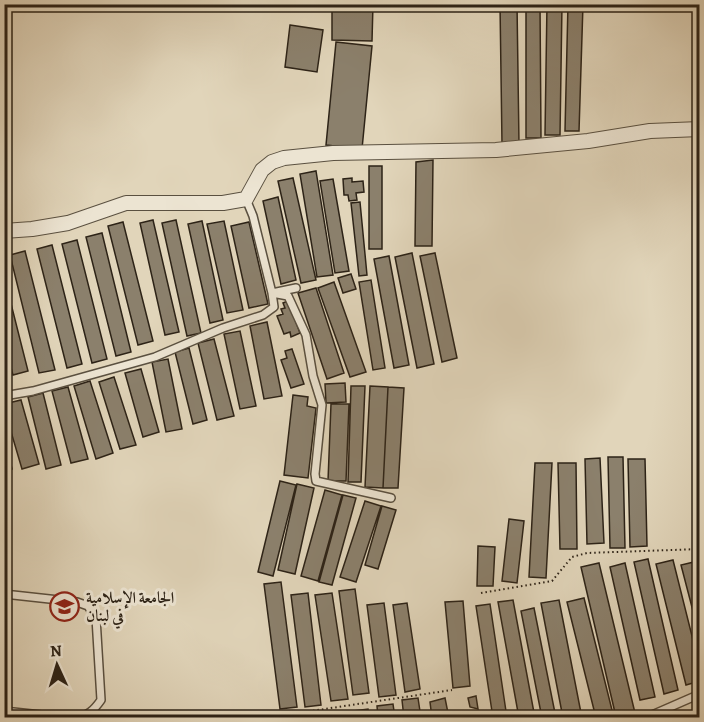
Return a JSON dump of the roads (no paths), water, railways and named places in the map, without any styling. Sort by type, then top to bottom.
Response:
[{"type":"street","points":[[4,231],[68,223],[126,203],[223,203],[246,199],[262,171],[272,162],[284,158],[333,153],[496,150],[588,141],[650,131],[699,129]]},
{"type":"lane","points":[[4,396],[33,391],[155,357],[223,328],[263,315],[274,307],[253,216],[246,199]]},
{"type":"lane","points":[[272,293],[296,288]]},
{"type":"lane","points":[[272,293],[288,296],[306,335],[313,376],[322,405],[316,481],[391,498]]},
{"type":"lane","points":[[4,594],[77,602],[88,606],[96,618],[101,700],[94,710],[84,717],[75,717]]},
{"type":"lane","points":[[645,717],[699,694]]},
{"type":"lane","points":[[4,711],[69,717]]},
{"type":"place","name":"الجامعة الإسلامية في لبنان","points":[[65,607]]}]
